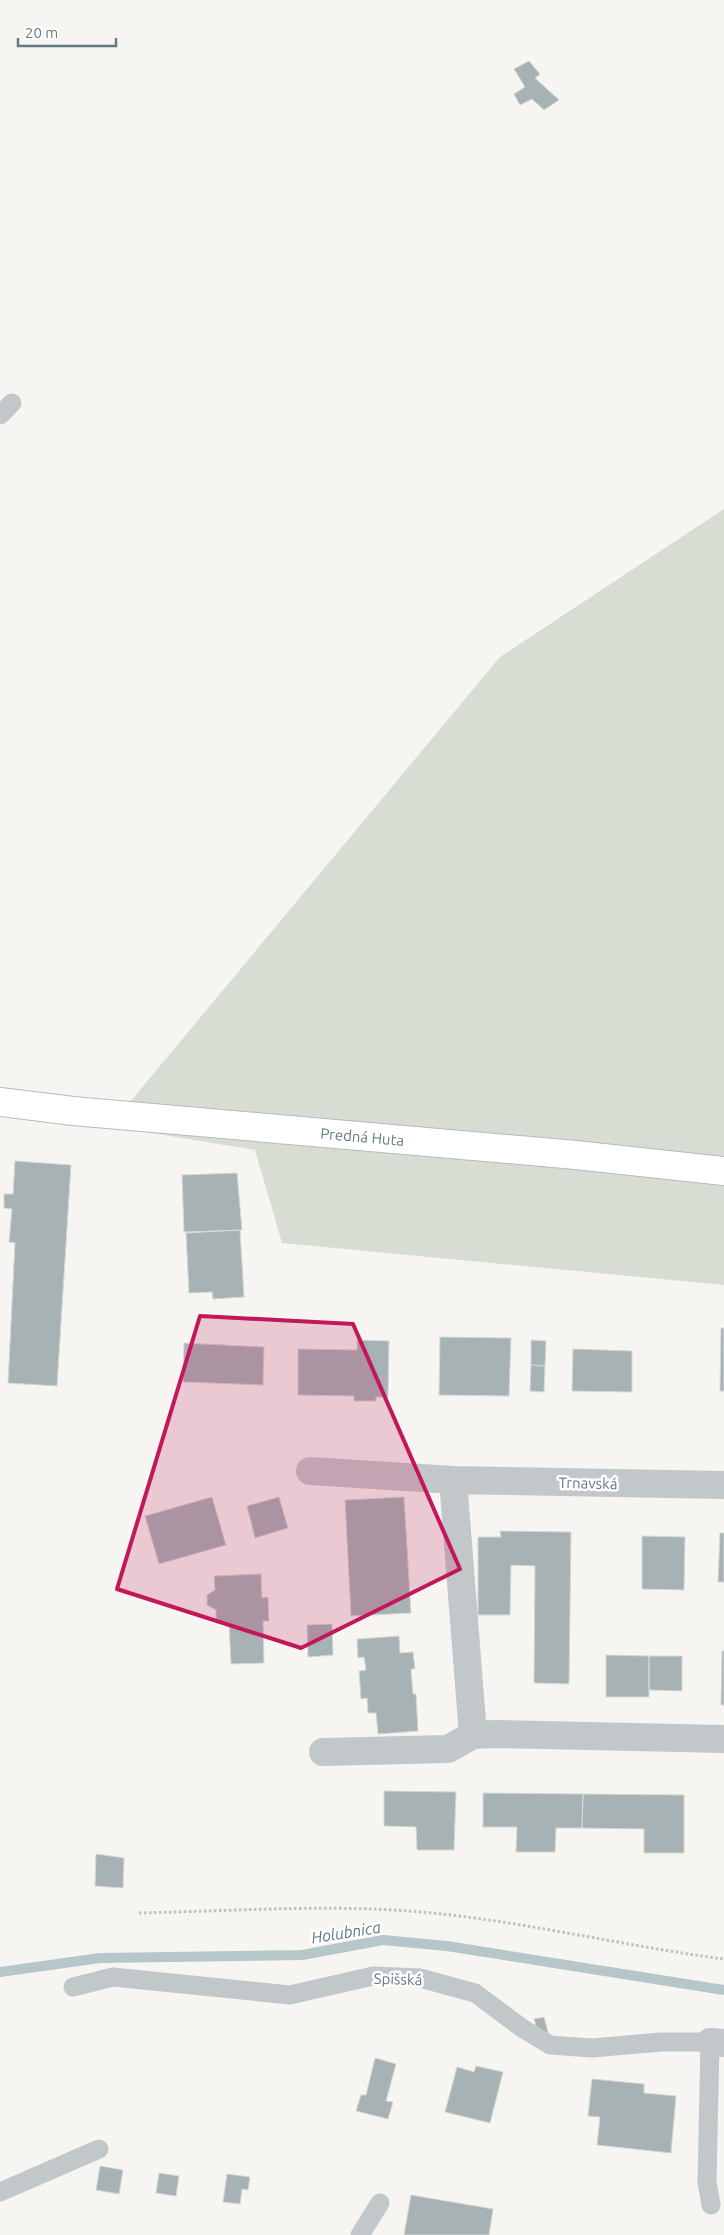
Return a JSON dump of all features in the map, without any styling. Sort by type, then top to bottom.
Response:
[{"type":"main road","name":"Predná Huta","points":[[0,1102],[73,1111],[576,1155],[724,1172]]},
{"type":"street","name":"Trnavská","points":[[310,1471],[453,1480],[724,1485]]},
{"type":"street","points":[[453,1480],[473,1736]]},
{"type":"street","points":[[323,1752],[448,1749],[473,1736],[496,1734],[724,1739]]},
{"type":"lane","name":"Spišská","points":[[72,1987],[113,1977],[290,1995],[373,1976],[420,1978],[474,1993],[522,2028],[550,2044],[592,2048],[661,2042],[717,2043],[707,2182],[711,2205]]},
{"type":"lane","points":[[0,2192],[99,2149]]},
{"type":"lane","points":[[360,2235],[380,2203]]},
{"type":"path","points":[[139,1913],[329,1908],[423,1912],[539,1929],[668,1952],[724,1959]]},
{"type":"highlighted area","points":[[200,1316],[353,1324],[460,1569],[301,1648],[117,1589]]},
{"type":"shaded area","points":[[724,509],[724,1285],[282,1243],[255,1150],[110,1126],[500,657]]},
{"type":"building","points":[[529,61],[540,74],[535,78],[559,100],[544,110],[532,99],[520,105],[514,94],[525,87],[514,69]]},
{"type":"building","points":[[15,1161],[71,1165],[57,1386],[8,1383],[15,1243],[9,1242],[12,1209],[4,1208],[4,1194],[13,1194]]},
{"type":"building","points":[[237,1173],[242,1230],[184,1232],[182,1175]]},
{"type":"building","points":[[240,1230],[244,1297],[213,1299],[212,1292],[189,1293],[186,1233]]},
{"type":"building","points":[[721,1328],[724,1328],[724,1391],[720,1391]]},
{"type":"building","points":[[440,1337],[511,1338],[509,1396],[439,1395]]},
{"type":"building","points":[[357,1340],[389,1341],[388,1397],[376,1397],[376,1401],[354,1401],[354,1396],[298,1395],[298,1349],[357,1350]]},
{"type":"building","points":[[531,1340],[546,1341],[545,1366],[531,1365]]},
{"type":"building","points":[[184,1343],[264,1347],[263,1385],[183,1382]]},
{"type":"building","points":[[573,1349],[632,1351],[632,1392],[572,1391]]},
{"type":"building","points":[[531,1365],[545,1366],[544,1392],[530,1391]]},
{"type":"building","points":[[212,1497],[226,1545],[159,1564],[145,1516]]},
{"type":"building","points":[[279,1497],[288,1528],[255,1538],[247,1506]]},
{"type":"building","points":[[404,1497],[411,1613],[351,1616],[345,1500]]},
{"type":"building","points":[[500,1531],[571,1532],[569,1684],[534,1683],[535,1566],[511,1565],[510,1615],[478,1615],[478,1537],[501,1537]]},
{"type":"building","points":[[720,1533],[724,1533],[724,1582],[718,1582]]},
{"type":"building","points":[[642,1536],[685,1537],[684,1590],[642,1589]]},
{"type":"building","points":[[261,1574],[262,1598],[268,1597],[269,1621],[263,1621],[264,1663],[231,1664],[229,1623],[216,1623],[216,1610],[207,1605],[207,1595],[215,1590],[214,1576]]},
{"type":"building","points":[[332,1624],[333,1655],[308,1657],[307,1625]]},
{"type":"building","points":[[399,1636],[400,1653],[413,1652],[415,1669],[411,1669],[413,1694],[416,1694],[418,1731],[378,1734],[376,1713],[368,1713],[367,1698],[361,1699],[359,1671],[366,1670],[364,1657],[358,1658],[357,1639]]},
{"type":"building","points":[[722,1651],[724,1651],[724,1705],[721,1705]]},
{"type":"building","points":[[606,1655],[649,1656],[649,1697],[606,1697]]},
{"type":"building","points":[[649,1656],[682,1656],[682,1691],[649,1690]]},
{"type":"building","points":[[384,1791],[456,1792],[454,1850],[417,1850],[416,1827],[384,1826]]},
{"type":"building","points":[[483,1793],[583,1794],[582,1828],[556,1828],[555,1852],[516,1852],[517,1827],[483,1827]]},
{"type":"building","points":[[583,1794],[684,1795],[684,1853],[644,1853],[644,1829],[582,1828]]},
{"type":"building","points":[[96,1854],[124,1858],[123,1888],[95,1886]]},
{"type":"building","points":[[544,2017],[549,2036],[540,2039],[534,2019]]},
{"type":"building","points":[[375,2058],[396,2064],[386,2101],[393,2102],[388,2119],[356,2111],[361,2095],[366,2095]]},
{"type":"building","points":[[476,2066],[503,2072],[490,2123],[445,2112],[457,2067],[474,2072]]},
{"type":"building","points":[[592,2079],[644,2084],[644,2093],[676,2096],[671,2153],[597,2145],[600,2117],[588,2116]]},
{"type":"building","points":[[100,2166],[123,2170],[119,2194],[96,2190]]},
{"type":"building","points":[[159,2173],[179,2176],[176,2196],[156,2193]]},
{"type":"building","points":[[227,2174],[250,2177],[248,2190],[242,2189],[240,2204],[223,2202]]},
{"type":"building","points":[[411,2195],[493,2209],[489,2235],[404,2235]]},
{"type":"waterway","name":"Holubnica","points":[[0,1972],[100,1958],[302,1955],[383,1940],[447,1946],[724,1990]]}]
